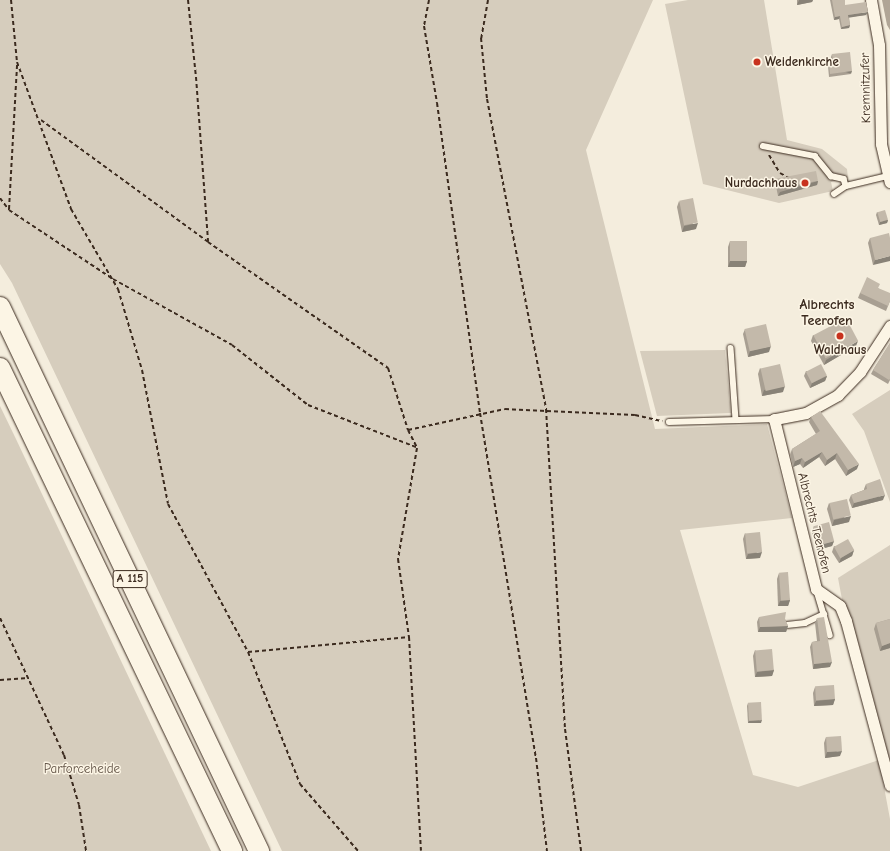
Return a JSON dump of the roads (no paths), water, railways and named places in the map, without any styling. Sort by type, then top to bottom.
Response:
[{"type":"highway","name":"A 115","points":[[0,307],[259,851]]},
{"type":"highway","name":"A 115","points":[[0,368],[232,851]]},
{"type":"street","name":"Kremnitzufer","points":[[871,0],[879,45],[881,144],[889,179]]},
{"type":"street","points":[[771,421],[806,413],[838,395],[860,372],[890,326]]},
{"type":"street","name":"Albrechts Teerofen","points":[[771,421],[816,589],[840,606],[846,620],[890,785]]},
{"type":"lane","points":[[763,146],[815,156],[831,176],[844,179],[846,186]]},
{"type":"lane","points":[[834,194],[846,186],[889,179]]},
{"type":"lane","points":[[731,348],[736,420]]},
{"type":"lane","points":[[669,422],[736,420],[771,421]]},
{"type":"lane","points":[[816,589],[830,635]]},
{"type":"lane","points":[[787,624],[805,623],[824,614]]},
{"type":"place","name":"Weidenkirche","points":[[757,62]]},
{"type":"place","name":"Nurdachhaus","points":[[805,183]]},
{"type":"place","name":"Waldhaus","points":[[840,336]]},
{"type":"district","name":"Albrechts Teerofen","points":[[827,314]]},
{"type":"park label","name":"Parforceheide","points":[[82,769]]}]
